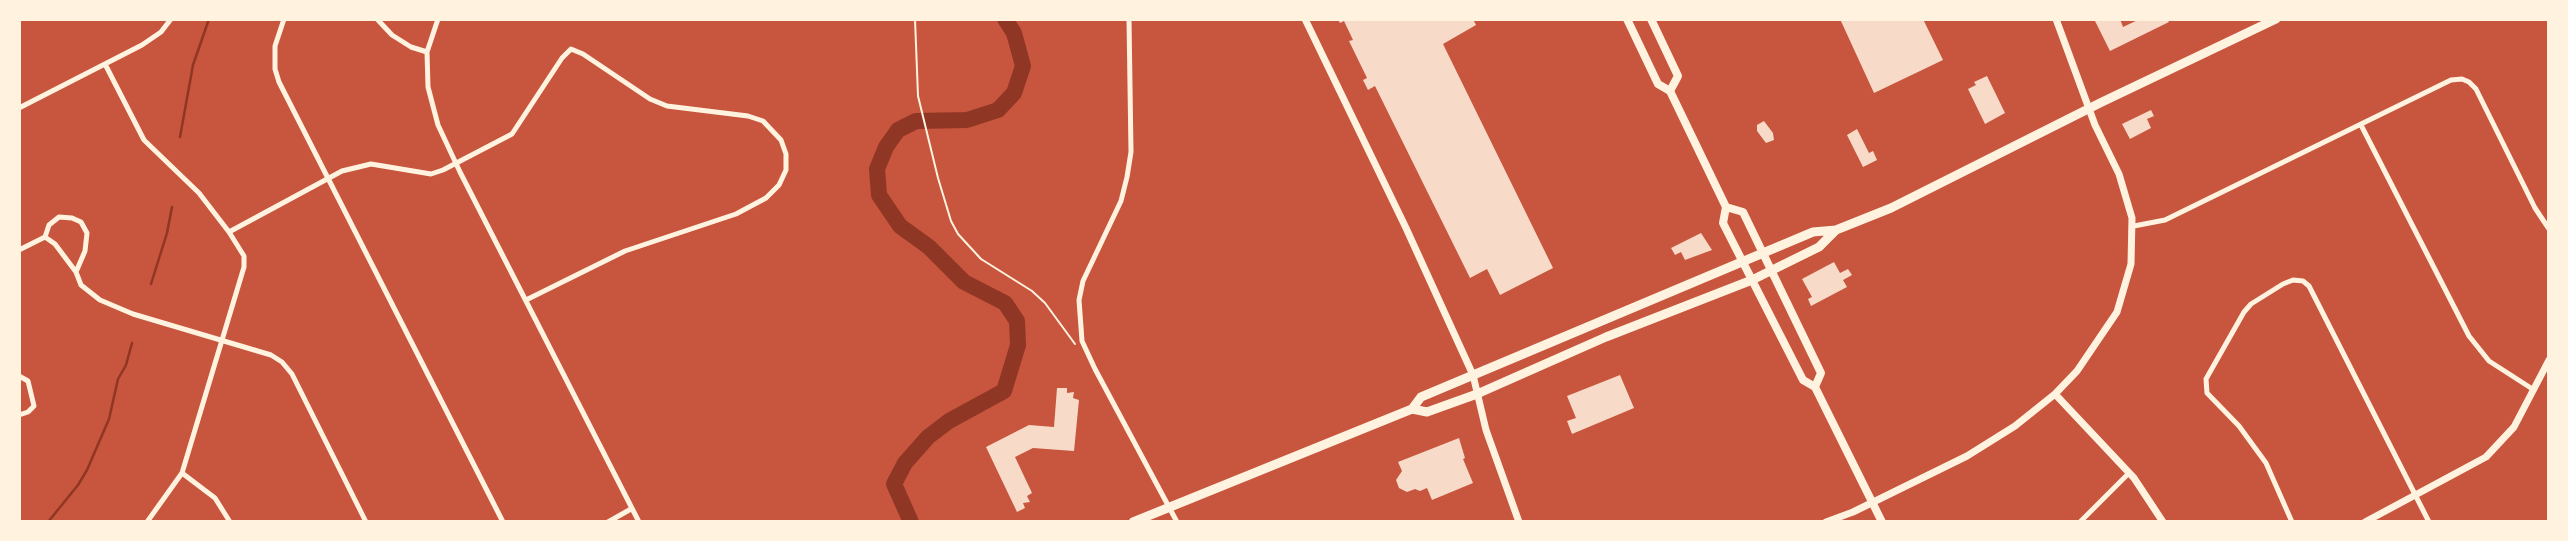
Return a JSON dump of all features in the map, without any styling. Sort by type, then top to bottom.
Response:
[{"type":"main road","points":[[1627,19],[1658,84],[1671,91],[1726,207],[1723,223],[1743,263],[1803,380],[1815,387],[1882,522]]},
{"type":"main road","points":[[1651,19],[1678,76],[1671,91]]},
{"type":"main road","points":[[1412,409],[1420,397],[1813,232],[1836,230],[1891,208],[2089,108],[2276,19]]},
{"type":"main road","points":[[1726,207],[1742,211],[1763,253],[1821,373],[1815,387]]},
{"type":"main road","points":[[1133,522],[1412,409],[1427,412],[1477,394],[1606,337],[1752,280],[1819,247],[1836,230]]},
{"type":"street","points":[[19,108],[152,39],[170,19]]},
{"type":"street","points":[[284,19],[275,46],[275,69],[503,522]]},
{"type":"street","points":[[377,19],[392,35],[411,47],[426,52]]},
{"type":"street","points":[[438,19],[426,52],[428,87],[438,125],[455,164],[639,522]]},
{"type":"street","points":[[1129,19],[1130,152],[1127,177],[1121,201],[1083,281],[1079,300],[1082,341],[1177,522]]},
{"type":"street","points":[[1304,19],[1406,228],[1473,375],[1486,430],[1519,522]]},
{"type":"street","points":[[1826,522],[1873,503],[1995,440],[2036,411],[2077,371],[2117,312],[2131,264],[2134,226],[2119,174],[2089,108],[2056,19]]},
{"type":"street","points":[[229,232],[329,178],[359,165],[383,165],[430,174],[512,134],[562,58],[571,49],[583,54],[650,99],[667,106],[748,116],[763,121],[781,140],[786,154],[786,170],[779,185],[766,198],[736,214],[625,251],[526,300]]},
{"type":"street","points":[[105,64],[145,140],[165,162],[185,178],[229,232],[244,256],[244,267],[182,473],[147,522]]},
{"type":"street","points":[[2134,226],[2165,220],[2451,80],[2462,79],[2476,89],[2535,208],[2549,229]]},
{"type":"street","points":[[2361,125],[2469,336],[2489,361],[2533,390]]},
{"type":"street","points":[[19,250],[45,237],[49,225],[59,217],[72,218],[81,222],[87,233],[85,251],[76,272]]},
{"type":"street","points":[[45,237],[55,244],[76,272],[82,285],[100,300],[133,314],[271,355],[282,362],[292,374],[366,522]]},
{"type":"street","points":[[2292,522],[2266,463],[2239,426],[2207,393],[2206,379],[2251,304],[2293,280],[2303,281],[2309,286],[2428,522]]},
{"type":"street","points":[[2365,522],[2486,457],[2514,427],[2549,360]]},
{"type":"street","points":[[19,376],[28,381],[34,406],[19,416]]},
{"type":"street","points":[[2055,394],[2129,473],[2163,522]]},
{"type":"street","points":[[182,473],[215,498],[230,522]]},
{"type":"street","points":[[2080,522],[2129,473]]},
{"type":"street","points":[[608,522],[631,509]]},
{"type":"path","points":[[915,19],[918,96],[943,200],[958,234],[981,258],[1032,291],[1045,303],[1080,352]]},
{"type":"building","points":[[1338,19],[1473,19],[1476,25],[1443,44],[1553,268],[1500,295],[1487,269],[1470,278],[1375,86],[1368,90],[1363,80],[1367,78],[1349,41],[1353,40],[1344,21],[1340,23]]},
{"type":"building","points":[[1840,19],[1923,19],[1943,60],[1874,93]]},
{"type":"building","points":[[2094,19],[2120,19],[2123,27],[2140,19],[2167,19],[2169,22],[2110,51]]},
{"type":"building","points":[[1987,76],[2005,113],[1985,124],[1968,89],[1976,85],[1974,82]]},
{"type":"building","points":[[2151,110],[2154,116],[2147,119],[2151,128],[2130,139],[2122,124]]},
{"type":"building","points":[[1764,121],[1773,133],[1774,140],[1766,143],[1757,131],[1757,125]]},
{"type":"building","points":[[1857,129],[1869,153],[1873,151],[1877,160],[1863,167],[1847,135]]},
{"type":"building","points":[[1701,233],[1712,250],[1685,260],[1681,252],[1675,255],[1671,248]]},
{"type":"building","points":[[1834,262],[1840,273],[1848,269],[1852,275],[1843,280],[1847,287],[1811,306],[1808,299],[1812,297],[1802,279]]},
{"type":"building","points":[[1620,375],[1634,408],[1572,434],[1567,421],[1576,418],[1567,396]]},
{"type":"building","points":[[1057,388],[1067,388],[1067,393],[1074,392],[1073,398],[1079,400],[1074,451],[1033,448],[1015,457],[1032,493],[1027,496],[1030,502],[1023,503],[1025,508],[1017,512],[986,447],[1029,425],[1054,427]]},
{"type":"building","points":[[1459,438],[1465,458],[1463,459],[1473,483],[1432,500],[1427,488],[1407,492],[1399,488],[1396,480],[1402,471],[1398,462]]},
{"type":"waterway","points":[[180,137],[193,65],[209,19]]},
{"type":"waterway","points":[[911,522],[894,484],[905,463],[928,437],[949,421],[1004,391],[1018,345],[1017,321],[1005,303],[964,282],[929,247],[900,226],[879,195],[877,169],[886,147],[898,130],[916,121],[967,120],[998,110],[1014,93],[1023,66],[1014,33],[1005,19]]},
{"type":"waterway","points":[[151,284],[172,207]]},
{"type":"waterway","points":[[48,522],[87,470],[109,419],[118,379],[126,365],[132,343]]}]
